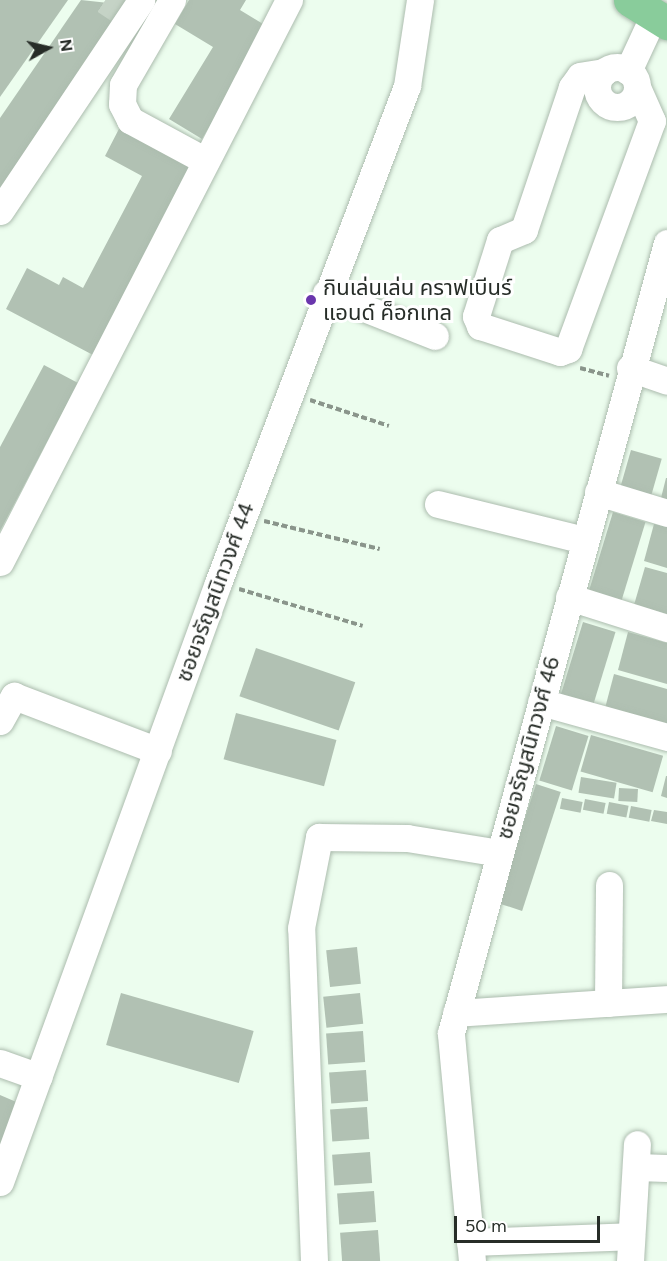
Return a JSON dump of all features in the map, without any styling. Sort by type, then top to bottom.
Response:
[{"type":"street","points":[[0,212],[141,0]]},
{"type":"street","points":[[172,0],[123,85],[122,104],[130,120],[206,161]]},
{"type":"street","points":[[0,562],[289,0]]},
{"type":"street","name":"ซอยจรัญสนิทวงศ์ 44","points":[[0,1182],[218,583],[326,293],[407,86],[420,0]]},
{"type":"street","points":[[623,77],[650,12]]},
{"type":"street","points":[[580,76],[623,77],[652,121],[568,349],[560,352],[480,326],[476,316],[500,240],[523,232],[572,87],[580,76]]},
{"type":"street","name":"ซอยจรัญสนิทวงศ์ 46","points":[[471,1251],[451,1033],[628,375],[667,244]]},
{"type":"street","points":[[326,293],[435,336]]},
{"type":"street","points":[[628,375],[667,381]]},
{"type":"street","points":[[598,492],[667,513]]},
{"type":"street","points":[[438,504],[585,540]]},
{"type":"street","points":[[569,597],[667,628]]},
{"type":"street","points":[[0,720],[14,696],[158,751]]},
{"type":"street","points":[[540,702],[667,737]]},
{"type":"street","points":[[314,1261],[301,928],[319,837],[407,838],[500,853]]},
{"type":"street","points":[[608,1003],[609,885]]},
{"type":"street","points":[[456,1012],[667,999]]},
{"type":"street","points":[[0,1063],[39,1077]]},
{"type":"street","points":[[471,1251],[630,1248],[637,1156],[667,1168]]},
{"type":"path","points":[[580,368],[628,375]]},
{"type":"path","points":[[289,393],[389,426]]},
{"type":"path","points":[[243,516],[380,549]]},
{"type":"path","points":[[218,583],[363,626]]},
{"type":"building","points":[[0,0],[68,0],[0,97]]},
{"type":"building","points":[[81,0],[127,5],[0,188],[0,118]]},
{"type":"building","points":[[189,0],[246,0],[240,10],[268,27],[202,139],[169,119],[213,47],[175,24]]},
{"type":"building","points":[[122,123],[194,161],[93,355],[6,309],[27,268],[59,285],[63,277],[83,288],[142,176],[105,156]]},
{"type":"building","points":[[44,365],[78,383],[0,531],[0,447]]},
{"type":"building","points":[[631,450],[662,459],[649,503],[618,494]]},
{"type":"building","points":[[667,478],[667,500],[661,498]]},
{"type":"building","points":[[613,512],[646,522],[620,605],[588,595]]},
{"type":"building","points":[[654,524],[667,527],[667,568],[644,561]]},
{"type":"building","points":[[645,567],[667,573],[667,614],[634,605]]},
{"type":"building","points":[[583,622],[616,632],[593,707],[560,697]]},
{"type":"building","points":[[628,632],[667,643],[667,684],[618,670]]},
{"type":"building","points":[[256,648],[355,682],[339,730],[239,696]]},
{"type":"building","points":[[614,674],[667,689],[667,729],[604,712]]},
{"type":"building","points":[[236,713],[336,740],[324,786],[224,759]]},
{"type":"building","points":[[556,726],[589,736],[572,790],[539,781]]},
{"type":"building","points":[[591,735],[663,756],[653,792],[581,772]]},
{"type":"building","points":[[667,776],[667,798],[661,796]]},
{"type":"building","points":[[581,777],[617,783],[614,798],[578,793]]},
{"type":"building","points":[[536,784],[561,792],[522,911],[497,903]]},
{"type":"building","points":[[619,788],[638,789],[637,802],[618,801]]},
{"type":"building","points":[[562,798],[583,802],[581,813],[560,809]]},
{"type":"building","points":[[585,799],[606,803],[604,814],[583,810]]},
{"type":"building","points":[[609,802],[629,806],[626,818],[607,814]]},
{"type":"building","points":[[631,806],[652,810],[649,822],[629,818]]},
{"type":"building","points":[[654,810],[667,812],[667,824],[651,821]]},
{"type":"building","points":[[357,947],[361,984],[330,987],[326,950]]},
{"type":"building","points":[[121,993],[254,1031],[239,1083],[106,1045]]},
{"type":"building","points":[[360,993],[363,1024],[326,1028],[323,997]]},
{"type":"building","points":[[363,1031],[365,1062],[328,1065],[326,1034]]},
{"type":"building","points":[[366,1070],[368,1101],[331,1104],[329,1073]]},
{"type":"building","points":[[0,1095],[21,1104],[0,1155]]},
{"type":"building","points":[[367,1107],[369,1139],[332,1142],[330,1110]]},
{"type":"building","points":[[370,1152],[372,1183],[334,1186],[332,1155]]},
{"type":"building","points":[[374,1191],[376,1222],[339,1225],[337,1194]]},
{"type":"building","points":[[378,1230],[380,1261],[342,1261],[340,1233]]},
{"type":"tunnel","points":[[105,0],[130,17]]},
{"type":"place","name":"กินเล่นเล่น คราฟเบีนร์ แอนด์ ค็อกเทล","points":[[311,300]]}]
